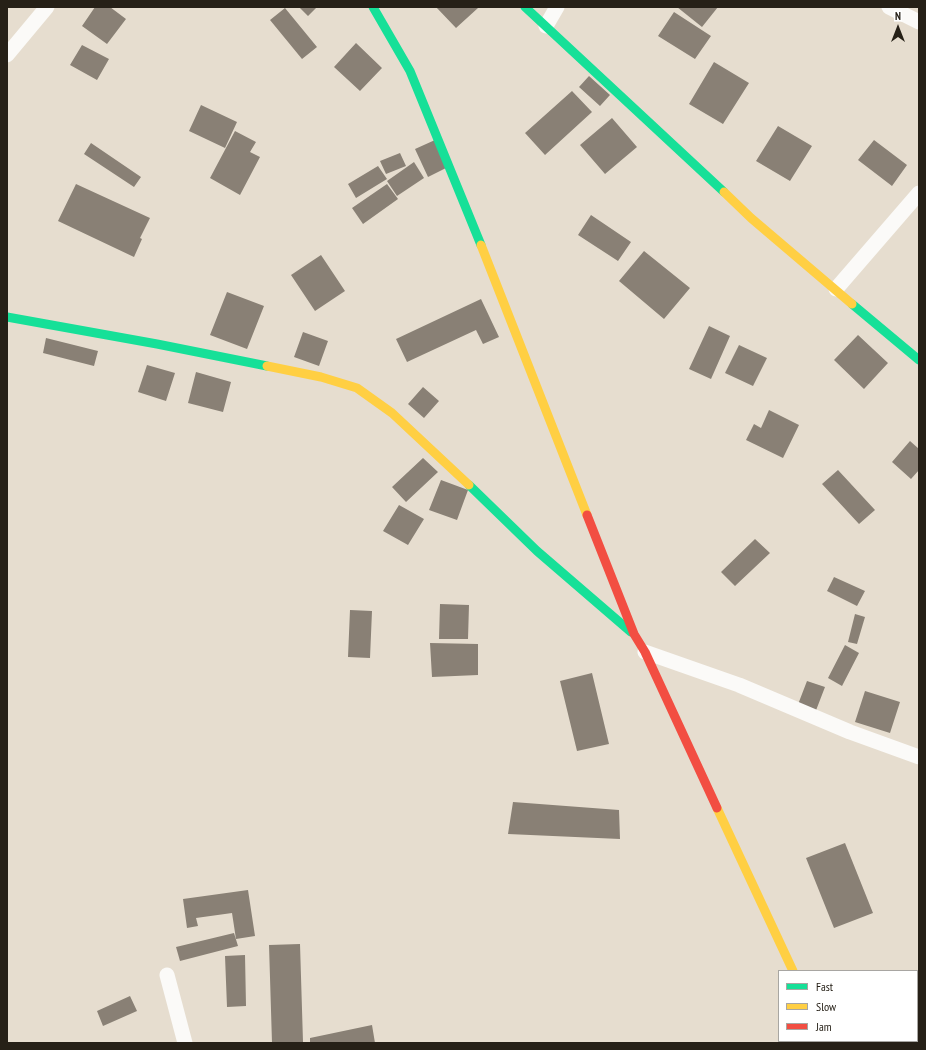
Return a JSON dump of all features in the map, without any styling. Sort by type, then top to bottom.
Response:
[{"type":"street","points":[[7,55],[47,7]]},
{"type":"street","points":[[373,7],[410,71],[490,265],[634,634],[645,652],[793,970]]},
{"type":"street","points":[[524,7],[751,218],[919,360]]},
{"type":"street","points":[[546,26],[557,7]]},
{"type":"street","points":[[889,7],[919,22]]},
{"type":"street","points":[[836,289],[919,193]]},
{"type":"street","points":[[7,317],[165,346],[320,377],[357,388],[392,413],[440,457],[537,551],[634,634]]},
{"type":"street","points":[[645,652],[740,685],[850,732],[919,757]]},
{"type":"street","points":[[167,975],[185,1043]]},
{"type":"building","points":[[95,7],[110,7],[126,19],[107,44],[82,26]]},
{"type":"building","points":[[299,7],[317,7],[308,16]]},
{"type":"building","points":[[436,7],[477,7],[478,8],[456,28]]},
{"type":"building","points":[[677,7],[718,7],[702,27]]},
{"type":"building","points":[[285,8],[317,47],[302,59],[270,20]]},
{"type":"building","points":[[674,12],[711,36],[695,59],[658,36]]},
{"type":"building","points":[[356,43],[382,68],[360,91],[334,67]]},
{"type":"building","points":[[82,45],[109,59],[97,80],[70,65]]},
{"type":"building","points":[[714,62],[749,83],[723,124],[689,104]]},
{"type":"building","points":[[589,76],[610,95],[600,106],[579,87]]},
{"type":"building","points":[[572,91],[592,112],[545,155],[525,133]]},
{"type":"building","points":[[201,105],[237,122],[225,148],[189,131]]},
{"type":"building","points":[[612,118],[637,147],[605,174],[580,145]]},
{"type":"building","points":[[778,126],[812,146],[790,181],[756,161]]},
{"type":"building","points":[[235,131],[256,142],[250,152],[260,157],[240,195],[210,178]]},
{"type":"building","points":[[435,140],[448,167],[428,177],[415,149]]},
{"type":"building","points":[[874,140],[907,165],[892,186],[858,160]]},
{"type":"building","points":[[91,143],[141,177],[134,187],[84,154]]},
{"type":"building","points":[[400,153],[406,166],[386,174],[380,161]]},
{"type":"building","points":[[414,162],[424,178],[397,196],[387,181]]},
{"type":"building","points":[[378,166],[387,179],[356,198],[348,184]]},
{"type":"building","points":[[76,184],[150,218],[140,238],[142,239],[134,257],[58,221]]},
{"type":"building","points":[[387,184],[398,199],[363,224],[352,208]]},
{"type":"building","points":[[591,215],[631,242],[618,261],[578,235]]},
{"type":"building","points":[[644,251],[690,288],[664,319],[619,281]]},
{"type":"building","points":[[321,255],[345,291],[315,311],[291,275]]},
{"type":"building","points":[[227,292],[264,306],[247,349],[210,335]]},
{"type":"building","points":[[481,299],[499,337],[483,344],[476,330],[407,362],[396,339]]},
{"type":"building","points":[[709,326],[730,336],[711,379],[689,369]]},
{"type":"building","points":[[303,332],[328,341],[319,366],[294,357]]},
{"type":"building","points":[[858,335],[888,363],[864,389],[834,360]]},
{"type":"building","points":[[46,338],[98,351],[94,366],[43,353]]},
{"type":"building","points":[[739,345],[767,358],[753,386],[725,373]]},
{"type":"building","points":[[147,365],[175,373],[166,401],[138,392]]},
{"type":"building","points":[[196,372],[231,382],[223,412],[188,403]]},
{"type":"building","points":[[423,387],[439,401],[424,418],[408,404]]},
{"type":"building","points":[[769,410],[799,425],[783,458],[746,440],[754,424],[761,428]]},
{"type":"building","points":[[910,441],[919,449],[919,470],[911,479],[892,462]]},
{"type":"building","points":[[423,458],[438,472],[406,502],[392,487]]},
{"type":"building","points":[[838,470],[875,510],[859,524],[822,484]]},
{"type":"building","points":[[441,480],[468,490],[457,520],[429,510]]},
{"type":"building","points":[[399,505],[424,519],[408,545],[383,531]]},
{"type":"building","points":[[755,539],[770,553],[735,586],[721,572]]},
{"type":"building","points":[[834,577],[865,591],[857,606],[827,591]]},
{"type":"building","points":[[440,604],[469,605],[468,639],[439,639]]},
{"type":"building","points":[[350,610],[372,611],[370,658],[348,657]]},
{"type":"building","points":[[855,614],[865,617],[857,644],[848,642]]},
{"type":"building","points":[[430,643],[478,644],[478,675],[432,677]]},
{"type":"building","points":[[845,645],[859,653],[842,686],[828,678]]},
{"type":"building","points":[[592,673],[609,744],[577,751],[560,681]]},
{"type":"building","points":[[807,681],[825,687],[815,713],[797,707]]},
{"type":"building","points":[[865,691],[900,702],[890,733],[855,722]]},
{"type":"building","points":[[513,802],[619,810],[620,839],[508,834]]},
{"type":"building","points":[[845,843],[873,913],[834,928],[806,858]]},
{"type":"building","points":[[248,890],[255,936],[236,939],[232,913],[196,918],[198,926],[187,928],[183,899]]},
{"type":"building","points":[[234,933],[238,946],[180,961],[176,947]]},
{"type":"building","points":[[300,944],[303,1042],[272,1043],[269,945]]},
{"type":"building","points":[[245,955],[246,1006],[227,1007],[225,956]]},
{"type":"building","points":[[130,996],[137,1011],[103,1026],[97,1011]]},
{"type":"building","points":[[372,1025],[375,1043],[310,1043],[310,1038]]},
{"type":"traffic: fast","points":[[373,7],[410,71],[481,245]]},
{"type":"traffic: fast","points":[[525,7],[724,192]]},
{"type":"traffic: fast","points":[[852,304],[919,360]]},
{"type":"traffic: fast","points":[[7,317],[157,344],[267,366]]},
{"type":"traffic: fast","points":[[469,485],[537,551],[631,632]]},
{"type":"traffic: slow","points":[[724,192],[751,218],[852,304]]},
{"type":"traffic: slow","points":[[481,245],[587,515]]},
{"type":"traffic: slow","points":[[267,366],[321,377],[357,388],[392,413],[469,485]]},
{"type":"traffic: slow","points":[[717,808],[793,970]]},
{"type":"traffic: jam","points":[[587,515],[634,634],[645,652],[717,808]]}]
